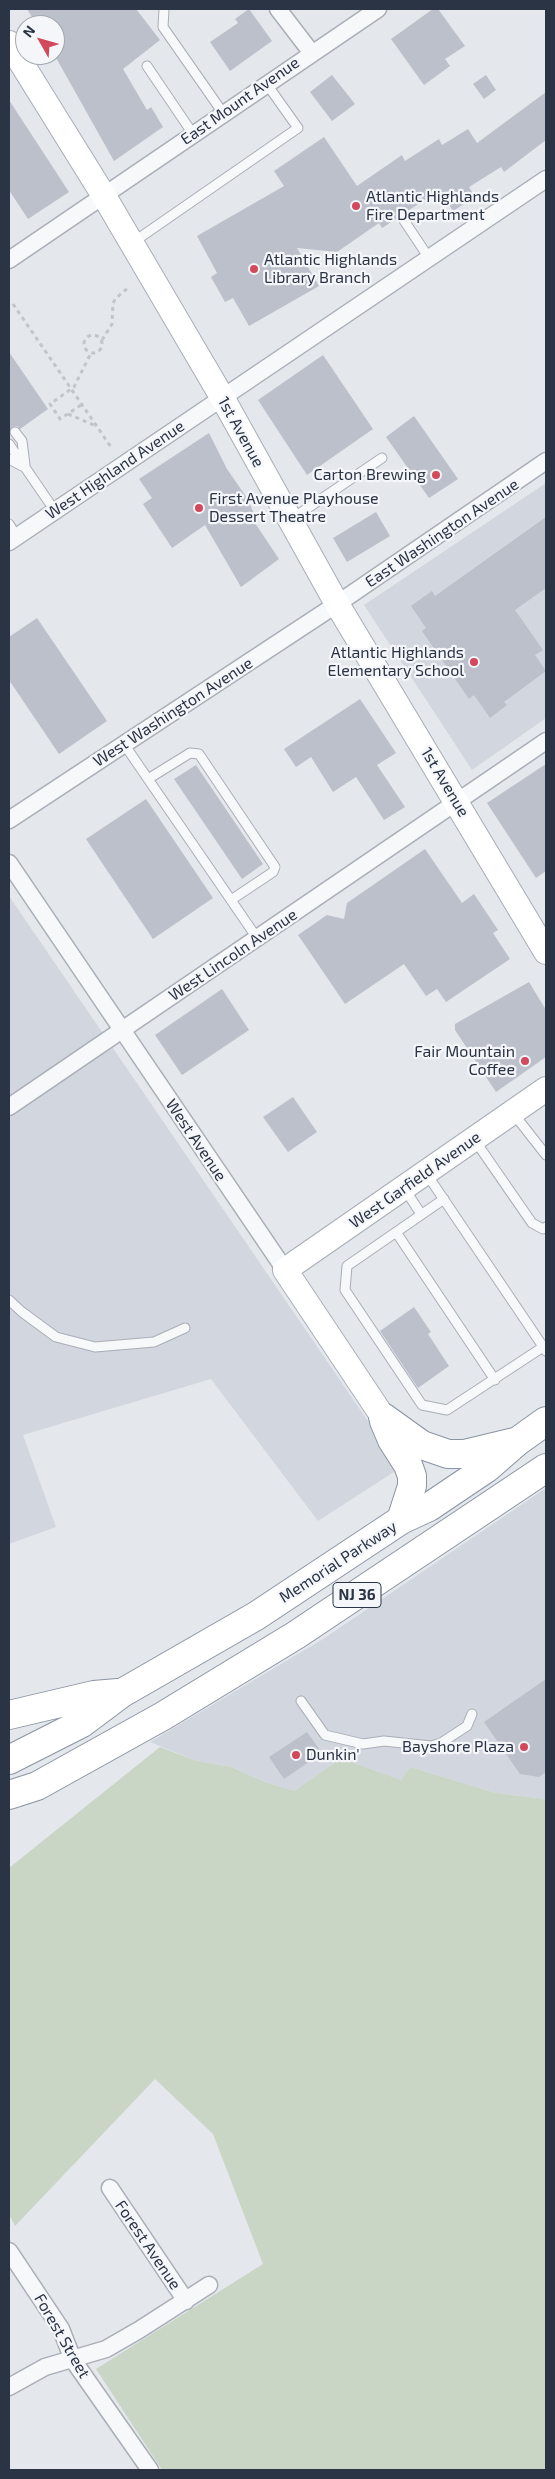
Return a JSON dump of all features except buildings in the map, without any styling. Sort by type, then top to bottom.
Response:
[{"type":"highway","points":[[383,1417],[422,1445],[448,1454],[464,1454],[518,1441]]},
{"type":"highway","points":[[383,1417],[392,1440],[408,1465],[412,1476],[412,1486],[401,1520]]},
{"type":"highway","name":"Memorial Parkway","points":[[122,1693],[256,1616],[401,1520],[429,1507],[487,1468],[518,1441],[546,1421]]},
{"type":"highway","name":"NJ 36","points":[[9,1795],[37,1786],[163,1716],[296,1635],[546,1468]]},
{"type":"highway","points":[[9,1716],[94,1695],[122,1693]]},
{"type":"highway","name":"NJ 36","points":[[9,1760],[82,1723],[122,1693]]},
{"type":"highway","points":[[9,1814],[37,1786]]},
{"type":"street","points":[[278,9],[311,52]]},
{"type":"street","name":"East Mount Avenue","points":[[9,260],[311,52],[378,9]]},
{"type":"street","name":"1st Avenue","points":[[9,43],[132,243],[222,397],[337,604],[546,952]]},
{"type":"street","name":"West Highland Avenue","points":[[12,534],[55,511],[546,179]]},
{"type":"street","name":"East Washington Avenue","points":[[337,604],[546,461]]},
{"type":"street","name":"West Washington Avenue","points":[[9,820],[337,604]]},
{"type":"street","name":"West Lincoln Avenue","points":[[9,1107],[546,742]]},
{"type":"street","name":"West Avenue","points":[[9,863],[120,1031],[285,1270],[383,1417]]},
{"type":"street","name":"West Garfield Avenue","points":[[285,1270],[546,1089]]},
{"type":"street","name":"Forest Avenue","points":[[110,2188],[186,2301]]},
{"type":"street","name":"Forest Street","points":[[9,2251],[61,2329],[73,2360],[150,2470]]},
{"type":"street","points":[[9,2387],[45,2367],[106,2349],[209,2285]]},
{"type":"lane","points":[[164,9],[163,27],[223,113]]},
{"type":"lane","points":[[147,66],[192,134]]},
{"type":"lane","points":[[132,243],[298,128],[266,83]]},
{"type":"lane","points":[[401,216],[429,258]]},
{"type":"lane","points":[[16,432],[22,441],[25,467]]},
{"type":"lane","points":[[9,444],[55,511]]},
{"type":"lane","points":[[290,520],[382,458]]},
{"type":"lane","points":[[9,459],[25,467]]},
{"type":"lane","points":[[124,744],[257,938]]},
{"type":"lane","points":[[148,779],[190,753],[199,754],[203,759],[275,867],[270,876],[231,900]]},
{"type":"lane","points":[[513,1113],[546,1155]]},
{"type":"lane","points":[[474,1139],[532,1223],[543,1229],[546,1227]]},
{"type":"lane","points":[[426,1172],[444,1199],[544,1349],[447,1410],[422,1405],[344,1290],[347,1266],[444,1199]]},
{"type":"lane","points":[[404,1188],[421,1214]]},
{"type":"lane","points":[[396,1232],[495,1380]]},
{"type":"lane","points":[[9,1300],[22,1312],[56,1336],[95,1347],[154,1342],[185,1328]]},
{"type":"lane","points":[[301,1701],[325,1735],[363,1744],[384,1741],[431,1746],[441,1743],[467,1726],[472,1714]]},
{"type":"path","points":[[91,353],[100,351],[102,340],[112,324],[115,299],[128,287]]},
{"type":"path","points":[[13,304],[111,447]]},
{"type":"path","points":[[91,353],[84,347],[86,339],[94,335],[102,340]]},
{"type":"path","points":[[81,405],[60,419],[50,404],[77,383],[91,353]]},
{"type":"path","points":[[68,414],[96,426]]},
{"type":"shaded area","name":"Atlantic Highlands Elementary School","points":[[546,483],[546,718],[472,770],[364,605]]},
{"type":"shaded area","points":[[9,896],[400,1468],[318,1521],[211,1379],[23,1435],[56,1527],[9,1544]]},
{"type":"shaded area","name":"Bayshore Plaza","points":[[546,1488],[546,1799],[496,1793],[410,1767],[401,1780],[341,1758],[294,1791],[265,1782],[231,1767],[194,1760],[150,1742],[323,1639]]},
{"type":"green space","points":[[160,1747],[194,1760],[231,1767],[265,1782],[294,1791],[341,1758],[401,1780],[410,1767],[496,1793],[546,1799],[546,2470],[162,2470],[96,2369],[263,2264],[213,2134],[155,2079],[15,2226],[9,2214],[9,1868]]},
{"type":"place","name":"Atlantic Highlands Fire Department","points":[[356,206]]},
{"type":"place","name":"Atlantic Highlands Library Branch","points":[[254,269]]},
{"type":"place","name":"Carton Brewing","points":[[436,475]]},
{"type":"place","name":"First Avenue Playhouse Dessert Theatre","points":[[199,508]]},
{"type":"place","name":"Atlantic Highlands Elementary School","points":[[474,662]]},
{"type":"place","name":"Fair Mountain Coffee","points":[[525,1061]]},
{"type":"place","name":"Bayshore Plaza","points":[[524,1747]]},
{"type":"place","name":"Dunkin'","points":[[296,1755]]}]
